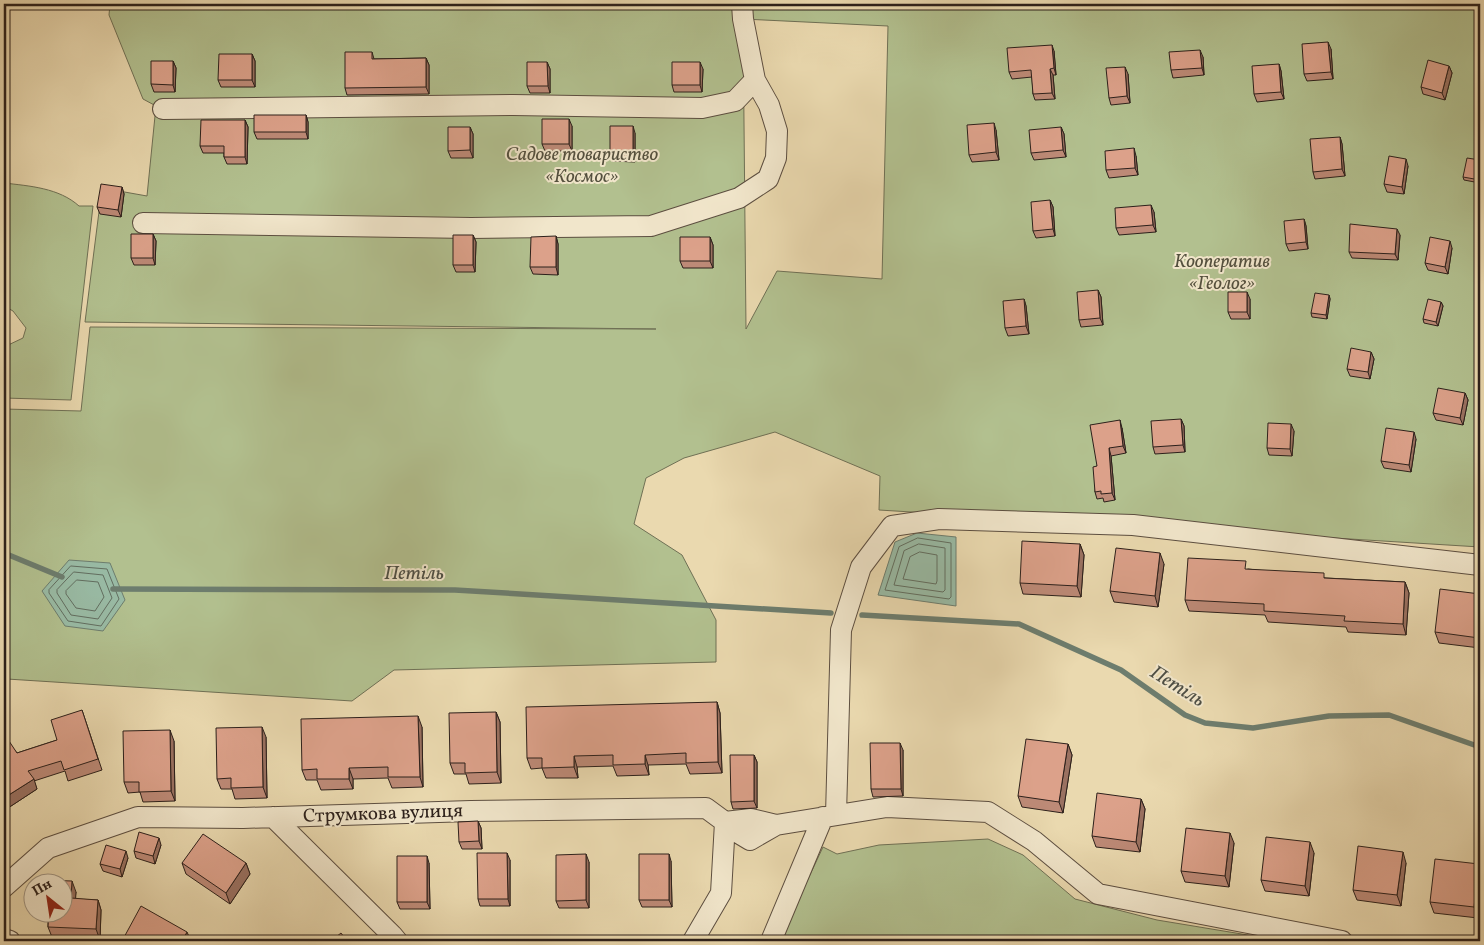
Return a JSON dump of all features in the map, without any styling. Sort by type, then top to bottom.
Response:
[{"type":"street","points":[[143,223],[471,228],[651,226],[739,198],[768,179],[776,158],[777,131],[769,105],[755,80],[743,19],[742,4]]},
{"type":"street","points":[[163,109],[513,105],[702,108],[735,101],[755,80]]},
{"type":"street","points":[[771,941],[830,816],[841,630],[861,567],[892,526],[938,519],[1133,525],[1480,565]]},
{"type":"street","points":[[693,941],[721,893],[725,824],[751,819],[776,824],[887,807],[988,812],[1034,841],[1098,894],[1342,941]]},
{"type":"street","name":"Струмкова вулиця","points":[[4,887],[48,848],[138,817],[273,817],[471,811],[706,808],[725,824]]},
{"type":"street","points":[[273,817],[397,941]]},
{"type":"street","points":[[4,939],[10,941]]},
{"type":"green space","points":[[110,4],[1480,4],[1480,547],[879,510],[880,476],[775,432],[684,458],[646,478],[634,524],[682,555],[716,620],[716,662],[394,670],[352,701],[7,679],[4,683],[4,409],[81,411],[90,327],[656,329],[85,322],[102,188],[147,196],[156,106],[143,99],[109,15]],"holes":[[[743,19],[888,26],[882,279],[777,271],[746,329]]]},
{"type":"green space","points":[[4,183],[44,189],[62,195],[79,206],[93,206],[71,400],[4,398],[4,347],[23,338],[26,328],[13,311],[4,306]]},
{"type":"green space","points":[[988,839],[1023,855],[1075,899],[1157,920],[1284,941],[779,941],[823,847],[837,854],[879,845]]},
{"type":"water","points":[[917,533],[956,537],[956,606],[878,595],[895,542]]},
{"type":"water","points":[[69,560],[110,563],[125,600],[103,631],[65,626],[42,591]]},
{"type":"building","points":[[1328,42],[1331,72],[1304,74],[1302,44]]},
{"type":"building","points":[[1052,45],[1054,68],[1050,69],[1052,93],[1033,94],[1031,70],[1009,72],[1007,48]]},
{"type":"building","points":[[1200,50],[1202,68],[1171,70],[1169,52]]},
{"type":"building","points":[[345,52],[372,52],[372,59],[426,58],[426,87],[345,88]]},
{"type":"building","points":[[219,54],[252,54],[252,80],[218,80]]},
{"type":"building","points":[[1428,60],[1449,66],[1442,93],[1421,87]]},
{"type":"building","points":[[151,61],[173,61],[173,85],[151,84]]},
{"type":"building","points":[[527,62],[547,62],[548,86],[527,86]]},
{"type":"building","points":[[672,62],[700,62],[700,85],[672,85]]},
{"type":"building","points":[[1279,64],[1281,92],[1254,94],[1252,66]]},
{"type":"building","points":[[1125,67],[1127,96],[1109,98],[1106,68]]},
{"type":"building","points":[[254,115],[306,115],[306,132],[254,132]]},
{"type":"building","points":[[542,119],[569,119],[569,144],[542,144]]},
{"type":"building","points":[[201,120],[245,120],[245,157],[224,157],[224,146],[200,146]]},
{"type":"building","points":[[994,123],[996,152],[969,155],[967,125]]},
{"type":"building","points":[[610,126],[633,126],[633,154],[610,154]]},
{"type":"building","points":[[448,127],[470,127],[470,150],[448,151]]},
{"type":"building","points":[[1061,127],[1063,150],[1031,153],[1029,130]]},
{"type":"building","points":[[1340,137],[1342,169],[1313,172],[1310,139]]},
{"type":"building","points":[[1134,148],[1135,168],[1106,170],[1105,151]]},
{"type":"building","points":[[1389,156],[1406,159],[1402,187],[1384,184]]},
{"type":"building","points":[[1467,158],[1480,160],[1480,180],[1463,177]]},
{"type":"building","points":[[101,184],[122,187],[118,210],[97,207]]},
{"type":"building","points":[[1050,200],[1053,229],[1033,231],[1031,202]]},
{"type":"building","points":[[1151,205],[1153,225],[1116,228],[1115,208]]},
{"type":"building","points":[[1304,219],[1306,242],[1286,244],[1284,221]]},
{"type":"building","points":[[1350,224],[1397,229],[1395,254],[1349,252]]},
{"type":"building","points":[[131,234],[153,234],[153,258],[131,258]]},
{"type":"building","points":[[453,235],[473,235],[473,265],[453,265]]},
{"type":"building","points":[[556,236],[556,267],[530,267],[531,237]]},
{"type":"building","points":[[680,237],[710,237],[710,261],[680,261]]},
{"type":"building","points":[[1430,237],[1450,241],[1445,267],[1425,263]]},
{"type":"building","points":[[1098,290],[1100,318],[1079,320],[1077,292]]},
{"type":"building","points":[[1228,292],[1247,292],[1247,312],[1228,312]]},
{"type":"building","points":[[1315,293],[1329,295],[1326,315],[1311,313]]},
{"type":"building","points":[[1024,299],[1026,326],[1005,328],[1003,301]]},
{"type":"building","points":[[1428,299],[1441,302],[1436,322],[1423,319]]},
{"type":"building","points":[[1351,348],[1371,352],[1368,372],[1347,369]]},
{"type":"building","points":[[1438,388],[1465,393],[1460,418],[1433,413]]},
{"type":"building","points":[[1181,419],[1183,445],[1153,447],[1151,421]]},
{"type":"building","points":[[1120,420],[1123,446],[1109,448],[1112,493],[1101,494],[1101,491],[1095,492],[1093,467],[1097,466],[1090,425]]},
{"type":"building","points":[[1268,423],[1291,424],[1290,449],[1267,448]]},
{"type":"building","points":[[1386,428],[1414,432],[1409,465],[1381,461]]},
{"type":"building","points":[[1022,541],[1080,544],[1077,586],[1020,583]]},
{"type":"building","points":[[1116,548],[1160,553],[1155,596],[1110,591]]},
{"type":"building","points":[[1188,558],[1246,561],[1245,569],[1324,573],[1324,578],[1405,582],[1403,624],[1344,621],[1345,616],[1264,611],[1264,604],[1185,600]]},
{"type":"building","points":[[1440,589],[1480,594],[1479,638],[1435,632]]},
{"type":"building","points":[[717,702],[718,762],[686,763],[686,753],[645,755],[645,764],[613,765],[613,755],[574,756],[574,767],[542,768],[542,758],[527,758],[526,707]]},
{"type":"building","points":[[82,710],[98,759],[64,770],[61,761],[28,771],[34,779],[4,798],[5,735],[17,753],[57,740],[51,720]]},
{"type":"building","points":[[496,712],[497,772],[465,773],[465,763],[450,763],[449,713]]},
{"type":"building","points":[[418,716],[420,777],[388,777],[388,767],[349,768],[349,779],[317,779],[317,769],[302,770],[301,719]]},
{"type":"building","points":[[262,727],[263,787],[231,788],[231,778],[217,779],[216,728]]},
{"type":"building","points":[[170,730],[171,791],[139,792],[139,782],[124,782],[123,731]]},
{"type":"building","points":[[1026,739],[1068,744],[1059,802],[1018,796]]},
{"type":"building","points":[[870,743],[900,743],[901,789],[871,789]]},
{"type":"building","points":[[730,755],[754,755],[754,801],[731,802]]},
{"type":"building","points":[[1097,793],[1141,799],[1136,842],[1092,836]]},
{"type":"building","points":[[478,821],[479,841],[459,842],[458,822]]},
{"type":"building","points":[[1186,828],[1230,833],[1225,876],[1181,871]]},
{"type":"building","points":[[139,832],[159,838],[153,856],[134,851]]},
{"type":"building","points":[[203,834],[246,863],[226,893],[182,863]]},
{"type":"building","points":[[1266,837],[1310,842],[1305,886],[1261,880]]},
{"type":"building","points":[[106,845],[126,851],[120,869],[100,864]]},
{"type":"building","points":[[1358,846],[1403,852],[1397,895],[1353,890]]},
{"type":"building","points":[[477,853],[507,853],[508,899],[478,899]]},
{"type":"building","points":[[586,854],[586,900],[556,901],[556,855]]},
{"type":"building","points":[[639,854],[669,854],[669,900],[639,900]]},
{"type":"building","points":[[397,856],[427,856],[427,902],[397,902]]},
{"type":"building","points":[[1435,859],[1479,864],[1474,907],[1430,902]]},
{"type":"building","points":[[72,898],[98,900],[96,929],[48,927],[48,922],[72,922]]},
{"type":"building","points":[[141,906],[187,932],[182,941],[122,941]]},
{"type":"building","points":[[341,933],[347,941],[331,941]]},
{"type":"waterway","name":"Петіль","points":[[4,553],[62,577]]},
{"type":"waterway","name":"Петіль","points":[[113,589],[455,590],[831,613]]},
{"type":"waterway","name":"Петіль","points":[[862,615],[1019,624],[1121,670],[1185,715],[1205,723],[1253,728],[1329,716],[1389,715],[1480,747]]},
{"type":"park label","name":"Садове товариство «Космос»","points":[[582,166]]},
{"type":"park label","name":"Кооператив «Геолог»","points":[[1222,273]]}]
